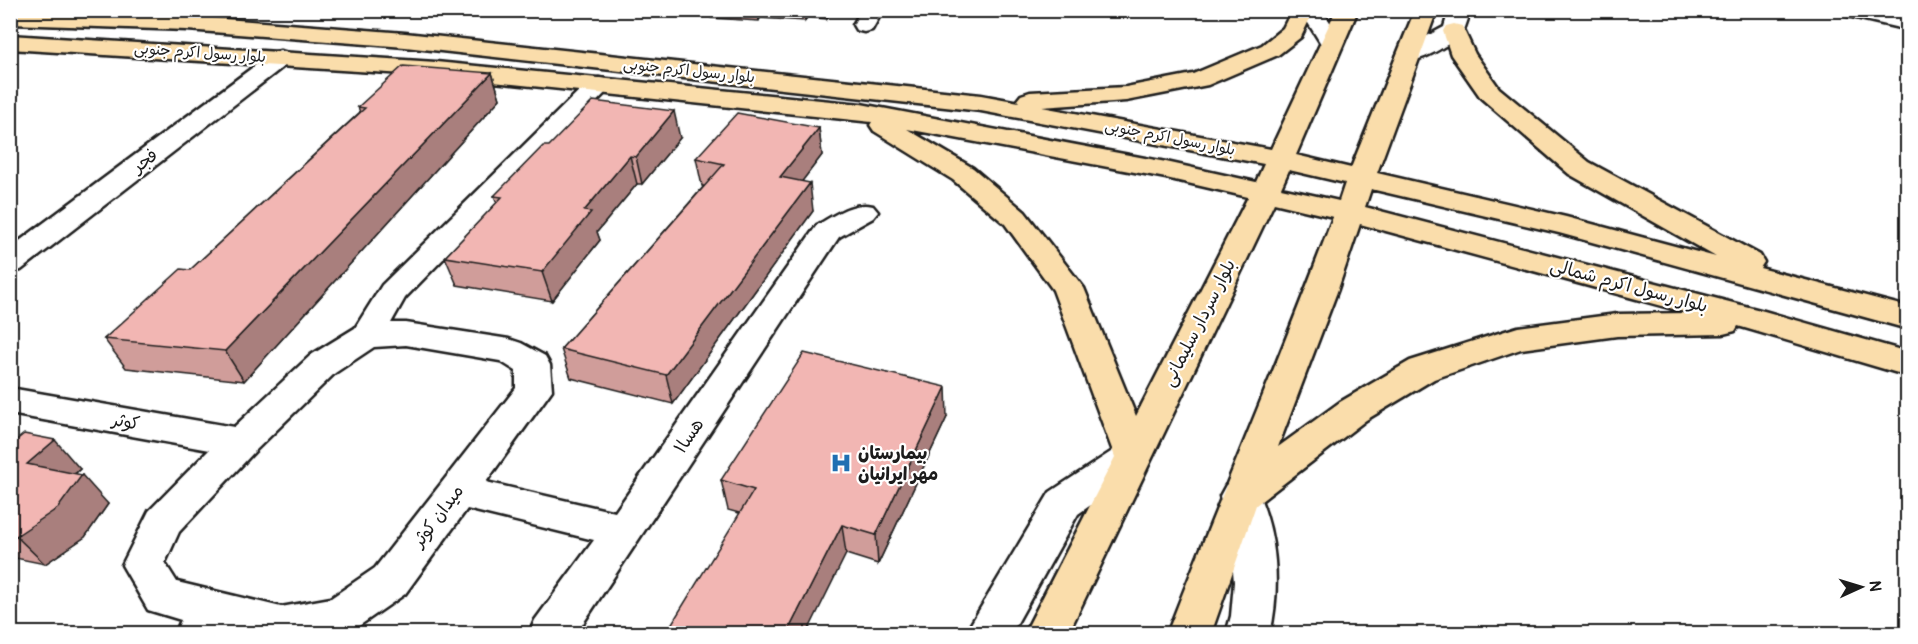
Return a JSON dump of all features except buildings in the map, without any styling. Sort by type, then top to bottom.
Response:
[{"type":"main road","points":[[981,103],[1126,94],[1199,80],[1270,50],[1293,32],[1303,10]]},
{"type":"main road","name":"بلوار سردار سلیمانی","points":[[1046,633],[1265,193],[1347,10]]},
{"type":"main road","points":[[1189,633],[1240,496],[1322,289],[1361,178],[1426,10]]},
{"type":"main road","points":[[10,31],[23,13]]},
{"type":"main road","name":"بلوار رسول اکرم جنوبی","points":[[23,13],[109,16],[405,40],[981,103],[1279,159],[1361,178]]},
{"type":"main road","points":[[77,46],[73,43],[74,38],[109,16]]},
{"type":"main road","points":[[1457,21],[1463,55],[1490,93],[1579,168],[1796,287]]},
{"type":"main road","name":"بلوار رسول اکرم جنوبی","points":[[10,42],[436,69],[861,112],[1166,170],[1349,212]]},
{"type":"main road","points":[[861,112],[963,174],[1015,218],[1068,288],[1133,456]]},
{"type":"main road","points":[[1361,178],[1566,226],[1908,318]]},
{"type":"main road","name":"بلوار رسول اکرم شمالی","points":[[1349,212],[1764,322],[1908,364]]},
{"type":"main road","points":[[1240,496],[1353,411],[1422,370],[1507,341],[1617,325],[1764,322]]},
{"type":"street","points":[[1311,10],[1331,42]]},
{"type":"street","points":[[1851,10],[1908,23]]},
{"type":"street","points":[[1409,56],[1457,21]]},
{"type":"street","name":"فجر","points":[[10,263],[280,58]]},
{"type":"street","points":[[367,336],[393,292],[599,85]]},
{"type":"street","name":"هسا۱","points":[[551,633],[624,531],[828,231],[863,212]]},
{"type":"street","name":"میدان کوثر","points":[[406,334],[509,351],[533,365],[534,390],[390,581],[341,615],[281,626],[207,622],[163,597],[143,565],[163,522],[241,442],[323,364],[367,336],[406,334]]},
{"type":"street","name":"کوثر","points":[[10,402],[241,442]]},
{"type":"street","points":[[987,633],[1064,503],[1133,456]]},
{"type":"street","points":[[457,491],[624,531]]},
{"type":"street","points":[[1240,496],[1254,549],[1256,609],[1248,633]]},
{"type":"place","name":"بیمارستان مهر ایرانیان","points":[[841,463]]}]
